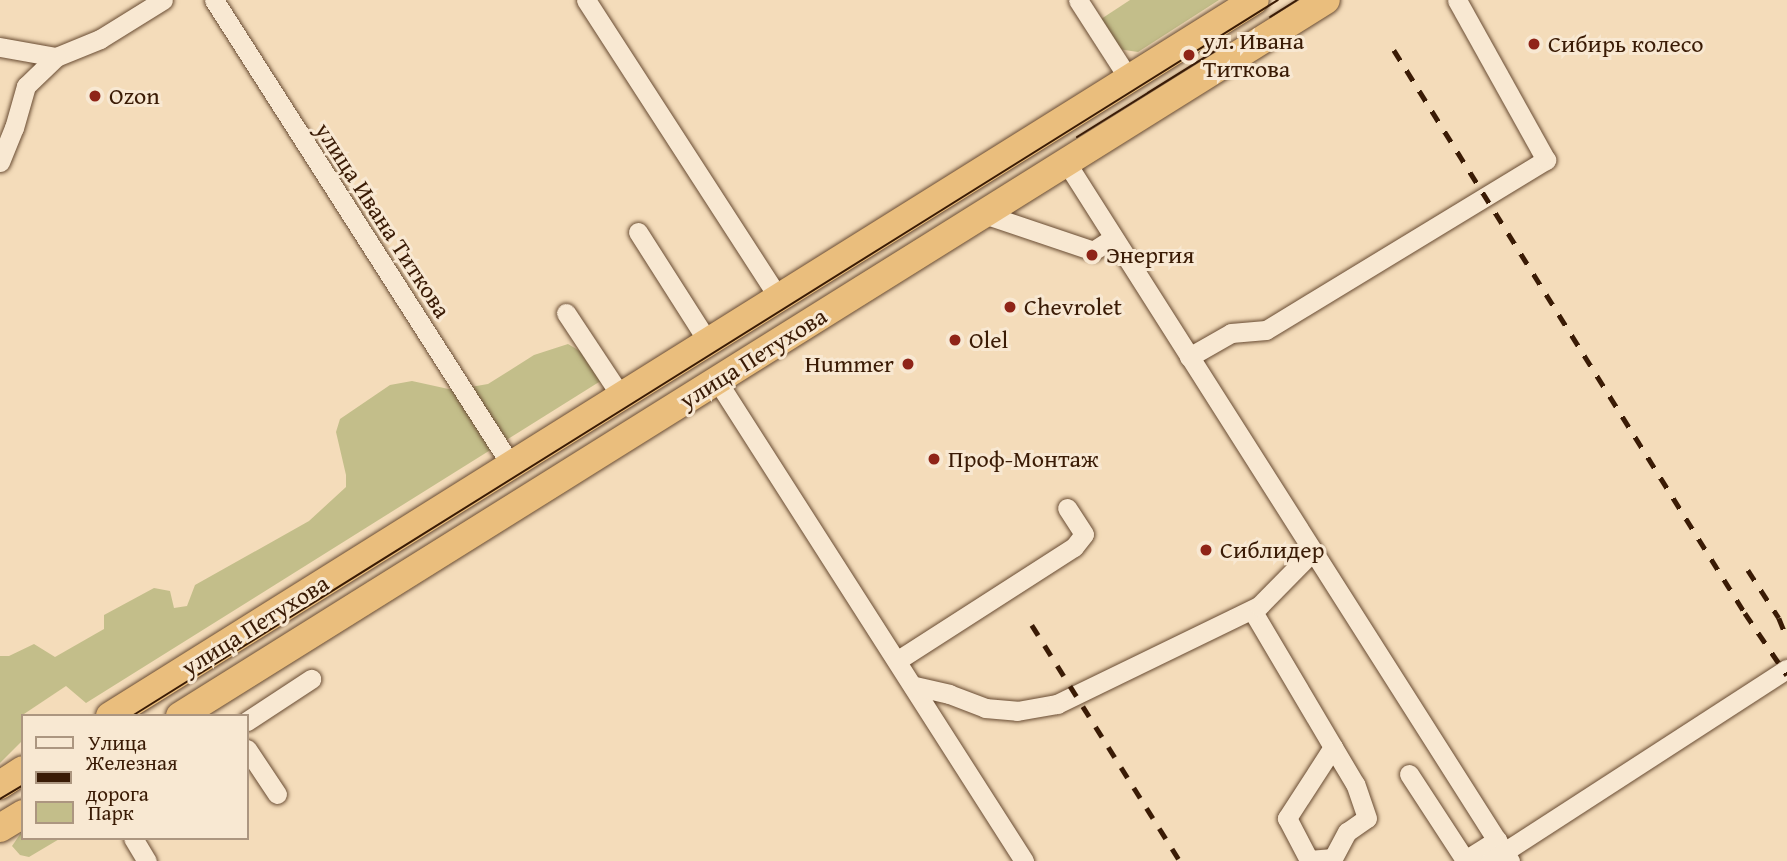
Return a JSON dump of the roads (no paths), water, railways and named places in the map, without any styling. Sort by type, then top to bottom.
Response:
[{"type":"highway","name":"улица Петухова","points":[[113,714],[1255,0]]},
{"type":"highway","name":"улица Петухова","points":[[183,714],[1326,0]]},
{"type":"highway","points":[[1210,28],[1225,45],[1230,60]]},
{"type":"highway","points":[[0,785],[21,771]]},
{"type":"highway","points":[[0,828],[21,815]]},
{"type":"street","points":[[0,162],[14,128],[26,86],[57,57],[100,39],[163,0]]},
{"type":"street","name":"улица Ивана Титкова","points":[[214,0],[511,465]]},
{"type":"street","points":[[586,0],[779,298]]},
{"type":"street","points":[[1078,0],[1129,79]]},
{"type":"street","points":[[1189,357],[1231,333],[1266,330],[1546,160],[1457,0]]},
{"type":"street","points":[[0,47],[57,57]]},
{"type":"street","points":[[1066,162],[1313,551],[1500,854]]},
{"type":"street","points":[[984,214],[1093,251],[1113,238]]},
{"type":"street","points":[[638,232],[708,342]]},
{"type":"street","points":[[566,313],[621,396]]},
{"type":"street","points":[[716,379],[915,686],[1024,861]]},
{"type":"street","points":[[898,660],[1074,547],[1084,534],[1067,508]]},
{"type":"street","points":[[915,686],[949,694],[985,708],[1017,711],[1058,704],[1252,610],[1313,551]]},
{"type":"street","points":[[1252,610],[1355,784],[1367,818],[1347,832],[1333,858],[1309,860],[1287,818],[1333,747]]},
{"type":"street","points":[[1409,774],[1465,860],[1500,854],[1787,669]]},
{"type":"street","points":[[248,720],[311,679]]},
{"type":"street","points":[[248,750],[277,794]]},
{"type":"street","points":[[134,840],[147,861]]},
{"type":"tram line","points":[[135,714],[1278,0]]},
{"type":"tram line","points":[[1270,17],[1297,0]]},
{"type":"tram line","points":[[1077,137],[1220,48]]},
{"type":"tram line","points":[[0,799],[21,786]]},
{"type":"railway","points":[[1394,50],[1745,613],[1787,675]]},
{"type":"railway","points":[[1748,570],[1779,618],[1787,638]]},
{"type":"railway","points":[[1032,625],[1180,861]]},
{"type":"place","name":"Сибирь колесо","points":[[1534,44]]},
{"type":"place","name":"ул. Ивана Титкова","points":[[1189,55]]},
{"type":"place","name":"Ozon","points":[[95,96]]},
{"type":"place","name":"Энергия","points":[[1092,255]]},
{"type":"place","name":"Chevrolet","points":[[1010,307]]},
{"type":"place","name":"Olel","points":[[955,340]]},
{"type":"place","name":"Hummer","points":[[908,364]]},
{"type":"place","name":"Проф-Монтаж","points":[[934,459]]},
{"type":"place","name":"Сиблидер","points":[[1206,550]]}]
